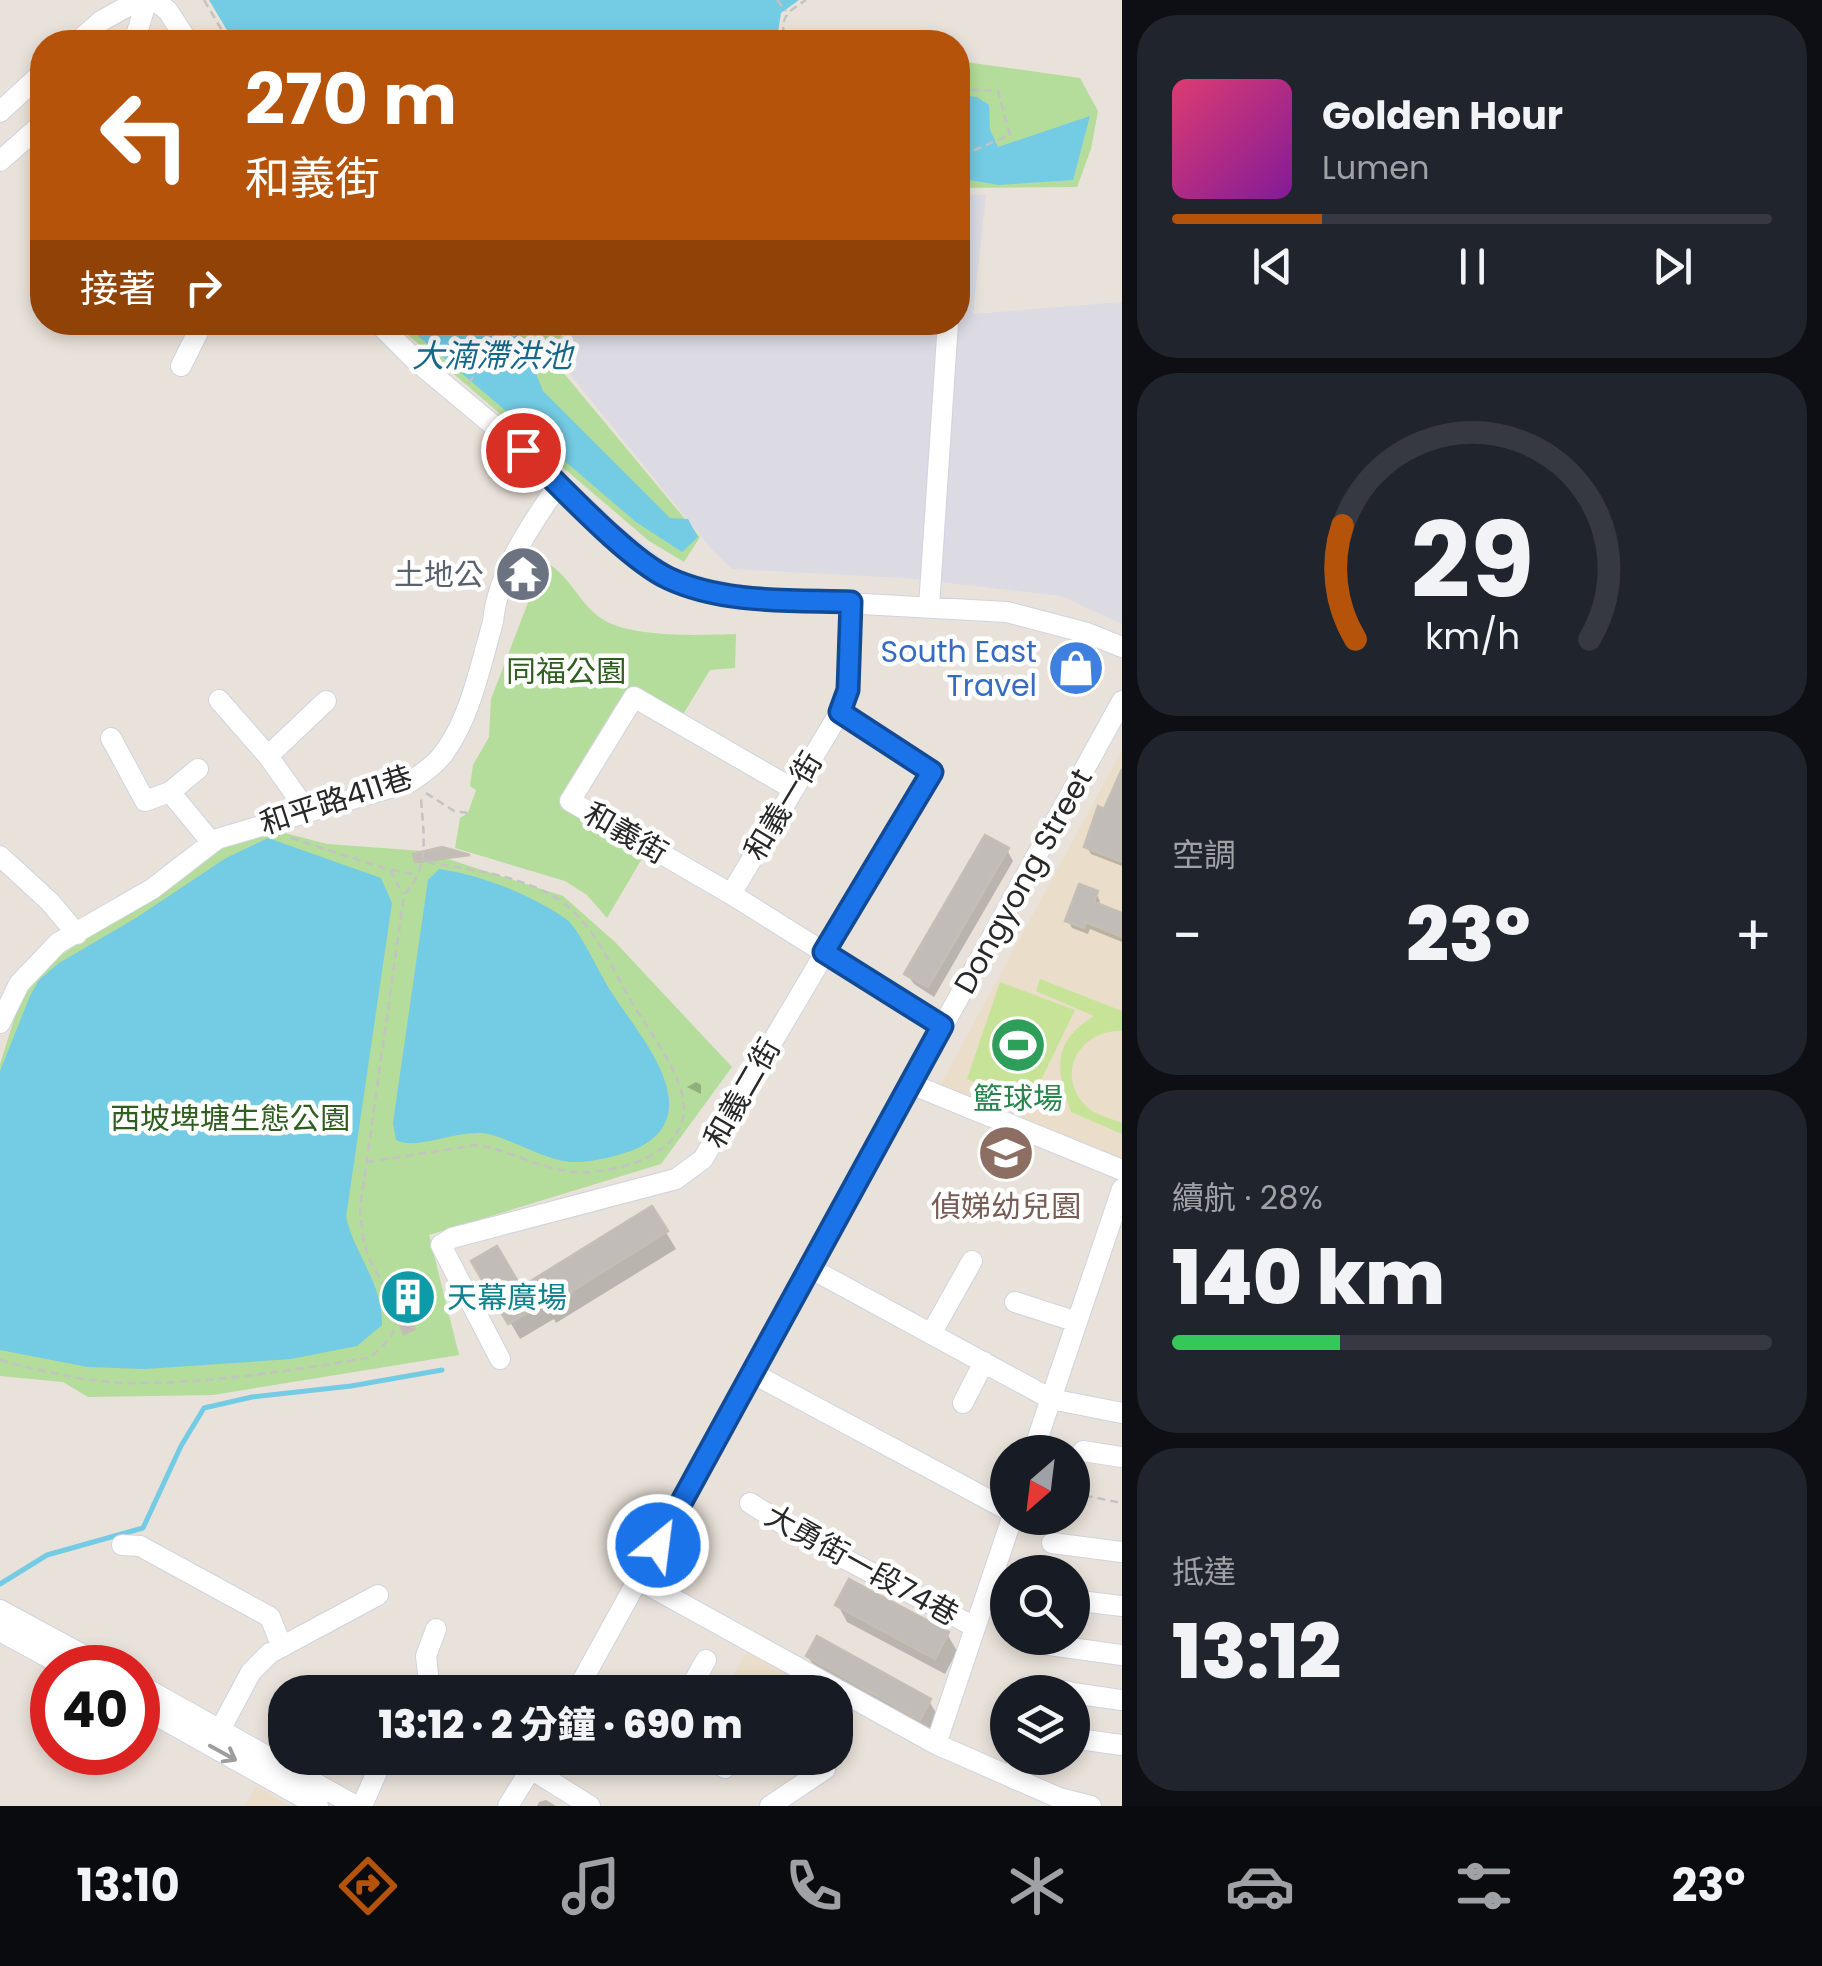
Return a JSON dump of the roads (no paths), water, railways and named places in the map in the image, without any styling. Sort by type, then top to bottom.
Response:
[{"type":"street","points":[[90,30],[139,0]]},
{"type":"street","points":[[138,30],[147,0]]},
{"type":"street","points":[[155,0],[180,30]]},
{"type":"street","points":[[0,112],[30,85]]},
{"type":"street","points":[[0,162],[30,135]]},
{"type":"street","points":[[181,366],[196,335]]},
{"type":"street","points":[[390,335],[619,540],[667,577],[755,598],[1007,612],[1122,647]]},
{"type":"street","points":[[929,607],[947,335]]},
{"type":"street","name":"和平路411巷","points":[[0,1024],[19,984],[58,944],[152,889],[212,843],[248,828],[410,782],[445,753],[458,729],[493,622],[494,605],[523,537],[559,484]]},
{"type":"street","name":"和義一街","points":[[731,894],[840,712],[848,690],[851,602]]},
{"type":"street","name":"和義街","points":[[793,789],[634,697],[570,801],[731,894],[942,1026]]},
{"type":"street","points":[[219,700],[268,756],[307,811]]},
{"type":"street","name":"Dongyong Street","points":[[592,1675],[752,1372],[1122,700]]},
{"type":"street","points":[[268,756],[326,701]]},
{"type":"street","name":"和義二街","points":[[500,1359],[441,1245],[452,1238],[676,1179],[704,1159],[932,772],[840,712]]},
{"type":"street","points":[[111,738],[145,801],[170,792],[198,769]]},
{"type":"street","points":[[170,792],[212,843]]},
{"type":"street","points":[[0,856],[50,902],[77,934]]},
{"type":"street","points":[[911,1084],[1122,1170]]},
{"type":"street","points":[[1039,1435],[1122,1189]]},
{"type":"street","points":[[932,1334],[972,1261]]},
{"type":"street","points":[[810,1268],[1051,1399],[1122,1413]]},
{"type":"street","points":[[1015,1302],[1077,1322]]},
{"type":"street","points":[[963,1403],[984,1362]]},
{"type":"street","points":[[752,1372],[990,1500]]},
{"type":"street","points":[[1090,1452],[1122,1457]]},
{"type":"street","name":"大勇街一段74巷","points":[[750,1503],[803,1536],[975,1626]]},
{"type":"street","points":[[936,1744],[1006,1535]]},
{"type":"street","points":[[1052,1543],[1122,1552]]},
{"type":"street","points":[[122,1544],[140,1546],[270,1617],[282,1647]]},
{"type":"street","points":[[639,1580],[936,1744],[1059,1798],[1092,1806]]},
{"type":"street","points":[[220,1730],[251,1672],[282,1647],[378,1595]]},
{"type":"street","points":[[1090,1602],[1122,1606]]},
{"type":"street","points":[[0,1610],[64,1645]]},
{"type":"street","points":[[428,1675],[426,1656],[436,1629]]},
{"type":"street","points":[[0,1631],[30,1647]]},
{"type":"street","points":[[1090,1651],[1122,1655]]},
{"type":"street","points":[[698,1675],[706,1660]]},
{"type":"street","points":[[160,1696],[359,1806],[374,1775]]},
{"type":"street","points":[[1090,1696],[1122,1700]]},
{"type":"street","points":[[160,1718],[318,1806]]},
{"type":"street","points":[[1090,1741],[1122,1746]]},
{"type":"street","points":[[508,1806],[527,1775]]},
{"type":"street","points":[[550,1775],[590,1806]]},
{"type":"street","points":[[770,1806],[816,1775]]},
{"type":"street","points":[[1014,1779],[1015,1775]]},
{"type":"water","points":[[209,0],[799,0],[781,13],[778,30],[227,30]]},
{"type":"water","points":[[970,96],[989,105],[990,130],[998,147],[1090,116],[1073,180],[999,185],[970,180]]},
{"type":"water","name":"大湳滯洪池","points":[[417,335],[520,335],[543,391],[670,518],[688,519],[698,537],[682,552],[636,522]]},
{"type":"water","points":[[268,838],[381,878],[392,903],[346,1217],[378,1296],[382,1325],[357,1346],[291,1359],[145,1369],[88,1367],[0,1350],[0,1071],[30,996],[39,980],[59,963],[226,858]]},
{"type":"water","points":[[439,869],[506,887],[572,924],[663,1075],[669,1096],[668,1116],[658,1133],[631,1151],[579,1162],[561,1161],[480,1133],[416,1143],[396,1140],[393,1123],[428,880]]},
{"type":"waterway","points":[[0,1584],[47,1555],[143,1528],[181,1446],[204,1408],[252,1397],[351,1386],[442,1370]]},
{"type":"place","name":"土地公","points":[[523,574]]},
{"type":"place","name":"South East Travel","points":[[1076,668]]},
{"type":"place","name":"籃球場","points":[[1018,1045]]},
{"type":"place","name":"偵娣幼兒園","points":[[1006,1153]]},
{"type":"place","name":"天幕廣場","points":[[408,1297]]},
{"type":"park label","name":"同福公園","points":[[566,671]]},
{"type":"park label","name":"西坡埤塘生態公園","points":[[230,1118]]}]
